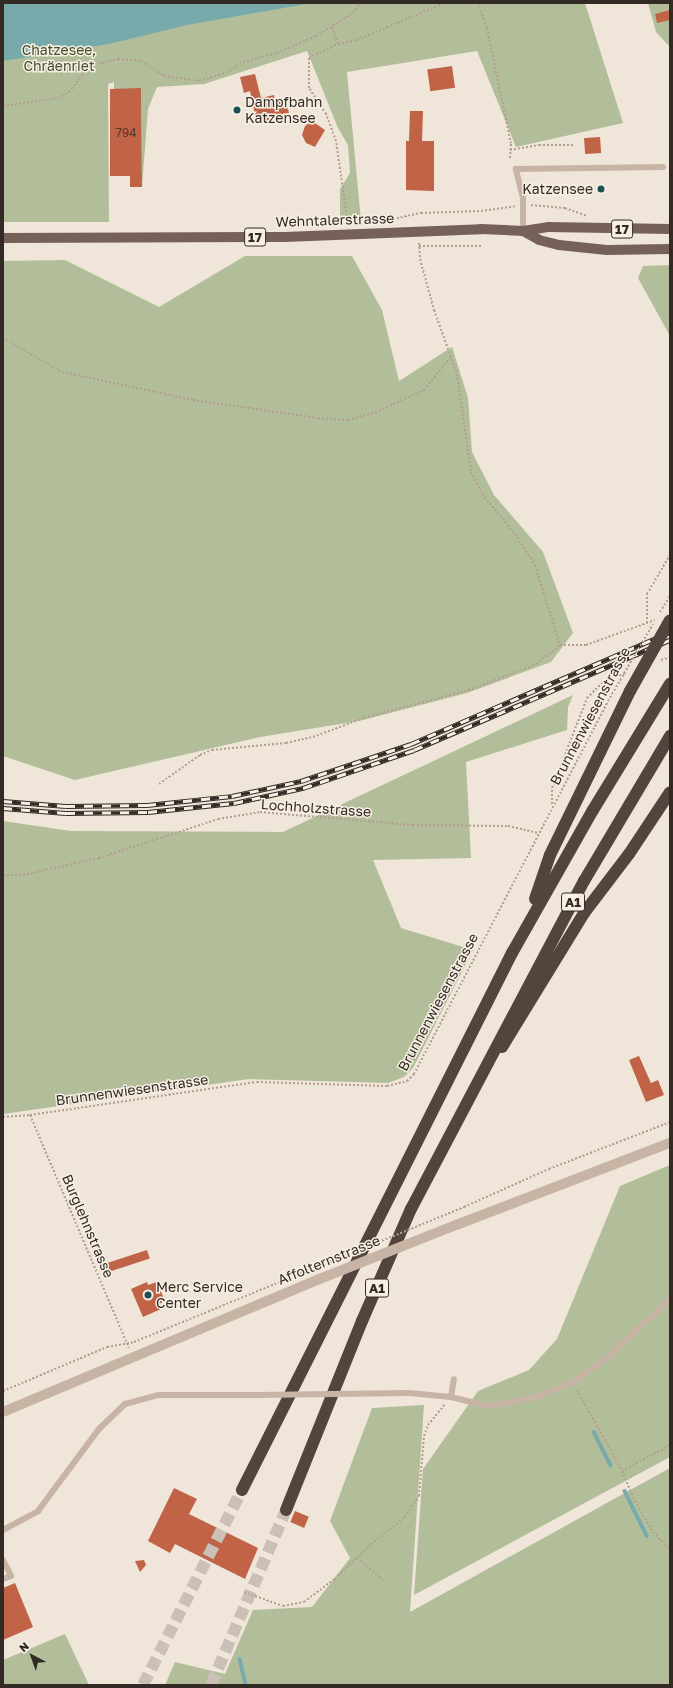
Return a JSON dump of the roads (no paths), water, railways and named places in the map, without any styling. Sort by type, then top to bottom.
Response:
[{"type":"highway","points":[[525,930],[550,855],[630,691],[670,620]]},
{"type":"highway","name":"A1","points":[[242,1490],[525,930],[592,810],[670,684]]},
{"type":"highway","name":"A1","points":[[286,1510],[362,1321],[411,1209],[584,881],[670,736]]},
{"type":"highway","points":[[483,1072],[512,1034],[545,975],[584,913],[628,854],[670,792]]},
{"type":"main road","name":"Wehntalerstrasse","points":[[3,238],[348,230],[481,229],[524,231],[548,227],[670,229]]},
{"type":"main road","name":"Wehntalerstrasse","points":[[524,231],[539,240],[559,245],[607,250],[670,248]]},
{"type":"street","name":"Affolternstrasse","points":[[3,1412],[317,1280],[670,1143]]},
{"type":"lane","points":[[524,231],[524,198],[516,169],[663,166]]},
{"type":"lane","points":[[3,1530],[38,1511],[99,1429],[125,1404],[159,1395],[409,1393],[451,1397],[488,1406],[511,1403],[534,1398],[573,1382],[609,1356],[670,1298]]},
{"type":"lane","points":[[451,1397],[454,1379]]},
{"type":"lane","points":[[3,1560],[10,1576],[3,1579]]},
{"type":"water","points":[[3,3],[312,3],[187,25],[109,44],[3,61]]},
{"type":"waterway","points":[[594,1432],[611,1465]]},
{"type":"waterway","points":[[625,1491],[647,1536]]},
{"type":"waterway","points":[[240,1659],[246,1685]]},
{"type":"tunnel","points":[[143,1685],[242,1490]]},
{"type":"tunnel","points":[[211,1685],[286,1510]]},
{"type":"railway","points":[[3,801],[66,806],[147,805],[232,796],[301,781],[411,744],[670,632]]},
{"type":"railway","points":[[3,808],[66,813],[148,812],[234,803],[303,788],[414,750],[670,640]]},
{"type":"place","name":"Dampfbahn Katzensee","points":[[237,110]]},
{"type":"place","name":"Katzensee","points":[[601,189]]},
{"type":"place","name":"Merc Service Center","points":[[148,1295]]},
{"type":"park label","name":"Chatzesee, Chräenriet","points":[[59,58]]}]
